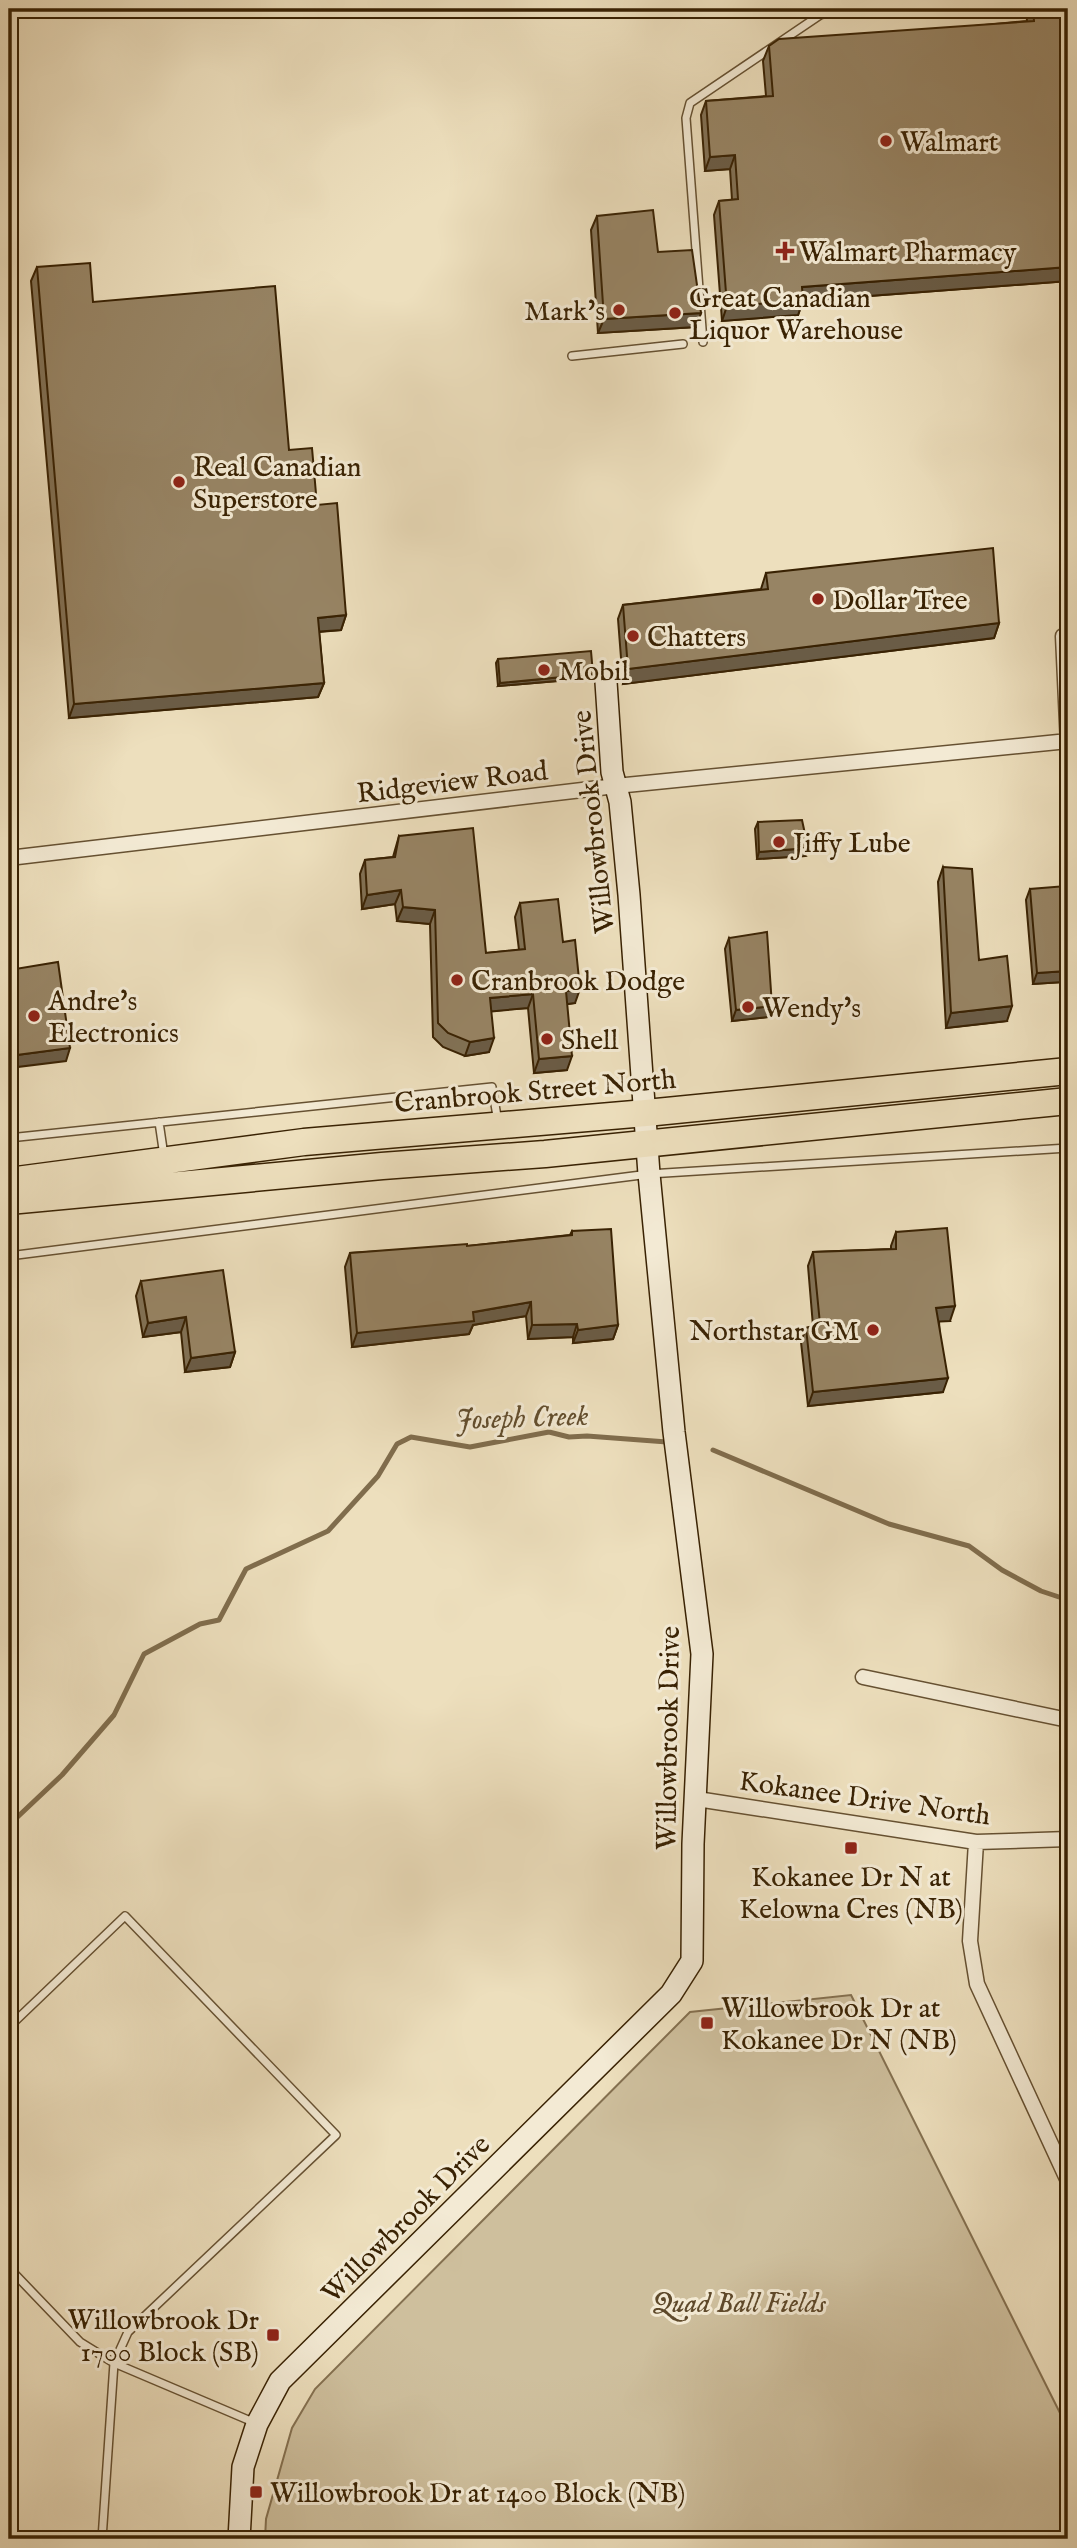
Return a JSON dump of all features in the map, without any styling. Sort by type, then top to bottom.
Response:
[{"type":"highway","name":"Cranbrook Street North","points":[[9,1181],[165,1158],[304,1142],[646,1113],[1068,1071]]},
{"type":"highway","points":[[9,1201],[648,1143],[1068,1101]]},
{"type":"street","name":"Ridgeview Road","points":[[9,858],[615,786],[1068,743],[1063,636]]},
{"type":"street","name":"Willowbrook Drive","points":[[239,2539],[243,2467],[257,2424],[280,2381],[671,1994],[692,1961],[693,1844],[702,1654],[674,1432],[649,1174],[621,802],[612,772],[607,682]]},
{"type":"street","points":[[863,1677],[1068,1720]]},
{"type":"street","name":"Kokanee Drive North","points":[[697,1799],[976,1842],[1068,1839]]},
{"type":"street","points":[[976,1842],[970,1941],[977,1984],[1068,2181]]},
{"type":"lane","points":[[703,342],[686,117],[690,103],[820,15],[841,9]]},
{"type":"lane","points":[[572,356],[683,344]]},
{"type":"lane","points":[[9,1138],[492,1087],[499,1126]]},
{"type":"lane","points":[[159,1122],[165,1158]]},
{"type":"lane","points":[[9,1256],[649,1174],[1068,1149]]},
{"type":"lane","points":[[9,2027],[125,1916],[336,2136],[128,2332],[114,2362],[102,2539]]},
{"type":"lane","points":[[9,2268],[80,2342],[114,2362],[257,2424]]},
{"type":"green space","name":"Quad Ball Fields","points":[[851,1995],[1068,2429],[1068,2539],[265,2539],[266,2519],[292,2428],[315,2389],[690,2012]]},
{"type":"building","name":"Walmart","points":[[1033,9],[1068,9],[1068,267],[802,287],[803,301],[727,306],[719,201],[738,199],[735,155],[710,157],[706,101],[773,96],[769,46],[779,39],[1034,21]]},
{"type":"building","points":[[653,210],[658,252],[692,250],[701,313],[604,319],[597,216]]},
{"type":"building","name":"Real Canadian Superstore","points":[[90,263],[93,302],[275,286],[289,450],[312,448],[317,505],[337,503],[346,615],[318,618],[324,683],[74,704],[37,267]]},
{"type":"building","points":[[993,548],[999,623],[628,669],[623,605],[768,589],[766,573]]},
{"type":"building","name":"Mobil","points":[[591,651],[593,674],[500,683],[498,659]]},
{"type":"building","name":"Jiffy Lube","points":[[802,820],[808,848],[759,852],[758,822]]},
{"type":"building","points":[[473,828],[486,953],[525,949],[520,903],[558,899],[563,942],[575,940],[580,989],[566,991],[572,1056],[539,1059],[533,994],[490,998],[494,1038],[470,1042],[448,1033],[438,1023],[435,910],[403,907],[401,890],[367,895],[365,860],[395,857],[399,836]]},
{"type":"building","points":[[943,867],[972,869],[979,960],[1007,956],[1012,1006],[951,1013]]},
{"type":"building","points":[[1066,886],[1068,928],[1063,928],[1067,971],[1037,973],[1030,889]]},
{"type":"building","points":[[767,932],[772,1006],[736,1010],[729,938]]},
{"type":"building","name":"Andre's Electronics","points":[[58,962],[70,1048],[9,1056],[9,970]]},
{"type":"building","name":"Northstar GM","points":[[947,1228],[955,1306],[936,1308],[948,1378],[813,1392],[806,1328],[820,1324],[813,1252],[896,1249],[896,1232]]},
{"type":"building","points":[[611,1229],[618,1325],[578,1330],[577,1324],[532,1325],[531,1302],[473,1312],[474,1321],[357,1333],[350,1253],[467,1246],[572,1235],[572,1231]]},
{"type":"building","points":[[223,1270],[235,1352],[191,1358],[186,1317],[148,1323],[141,1281]]},
{"type":"waterway","name":"Joseph Creek","points":[[9,1825],[62,1775],[114,1715],[144,1654],[200,1624],[219,1620],[246,1569],[328,1531],[378,1476],[397,1444],[411,1437],[470,1447],[549,1432],[569,1437],[667,1442]]},
{"type":"waterway","name":"Joseph Creek","points":[[713,1450],[889,1524],[969,1546],[1002,1570],[1041,1591],[1068,1600]]},
{"type":"place","name":"Walmart","points":[[886,141]]},
{"type":"place","name":"Walmart Pharmacy","points":[[785,251]]},
{"type":"place","name":"Mark's","points":[[619,310]]},
{"type":"place","name":"Great Canadian Liquor Warehouse","points":[[675,313]]},
{"type":"place","name":"Real Canadian Superstore","points":[[179,482]]},
{"type":"place","name":"Dollar Tree","points":[[818,599]]},
{"type":"place","name":"Chatters","points":[[633,636]]},
{"type":"place","name":"Mobil","points":[[544,670]]},
{"type":"place","name":"Jiffy Lube","points":[[779,842]]},
{"type":"place","name":"Cranbrook Dodge","points":[[457,980]]},
{"type":"place","name":"Wendy's","points":[[748,1007]]},
{"type":"place","name":"Andre's Electronics","points":[[34,1016]]},
{"type":"place","name":"Shell","points":[[547,1039]]},
{"type":"place","name":"Northstar GM","points":[[873,1330]]},
{"type":"place","name":"Kokanee Dr N at Kelowna Cres (NB)","points":[[851,1848]]},
{"type":"place","name":"Willowbrook Dr at Kokanee Dr N (NB)","points":[[707,2023]]},
{"type":"place","name":"Willowbrook Dr 1700 Block (SB)","points":[[273,2335]]},
{"type":"place","name":"Willowbrook Dr at 1400 Block (NB)","points":[[256,2492]]}]
